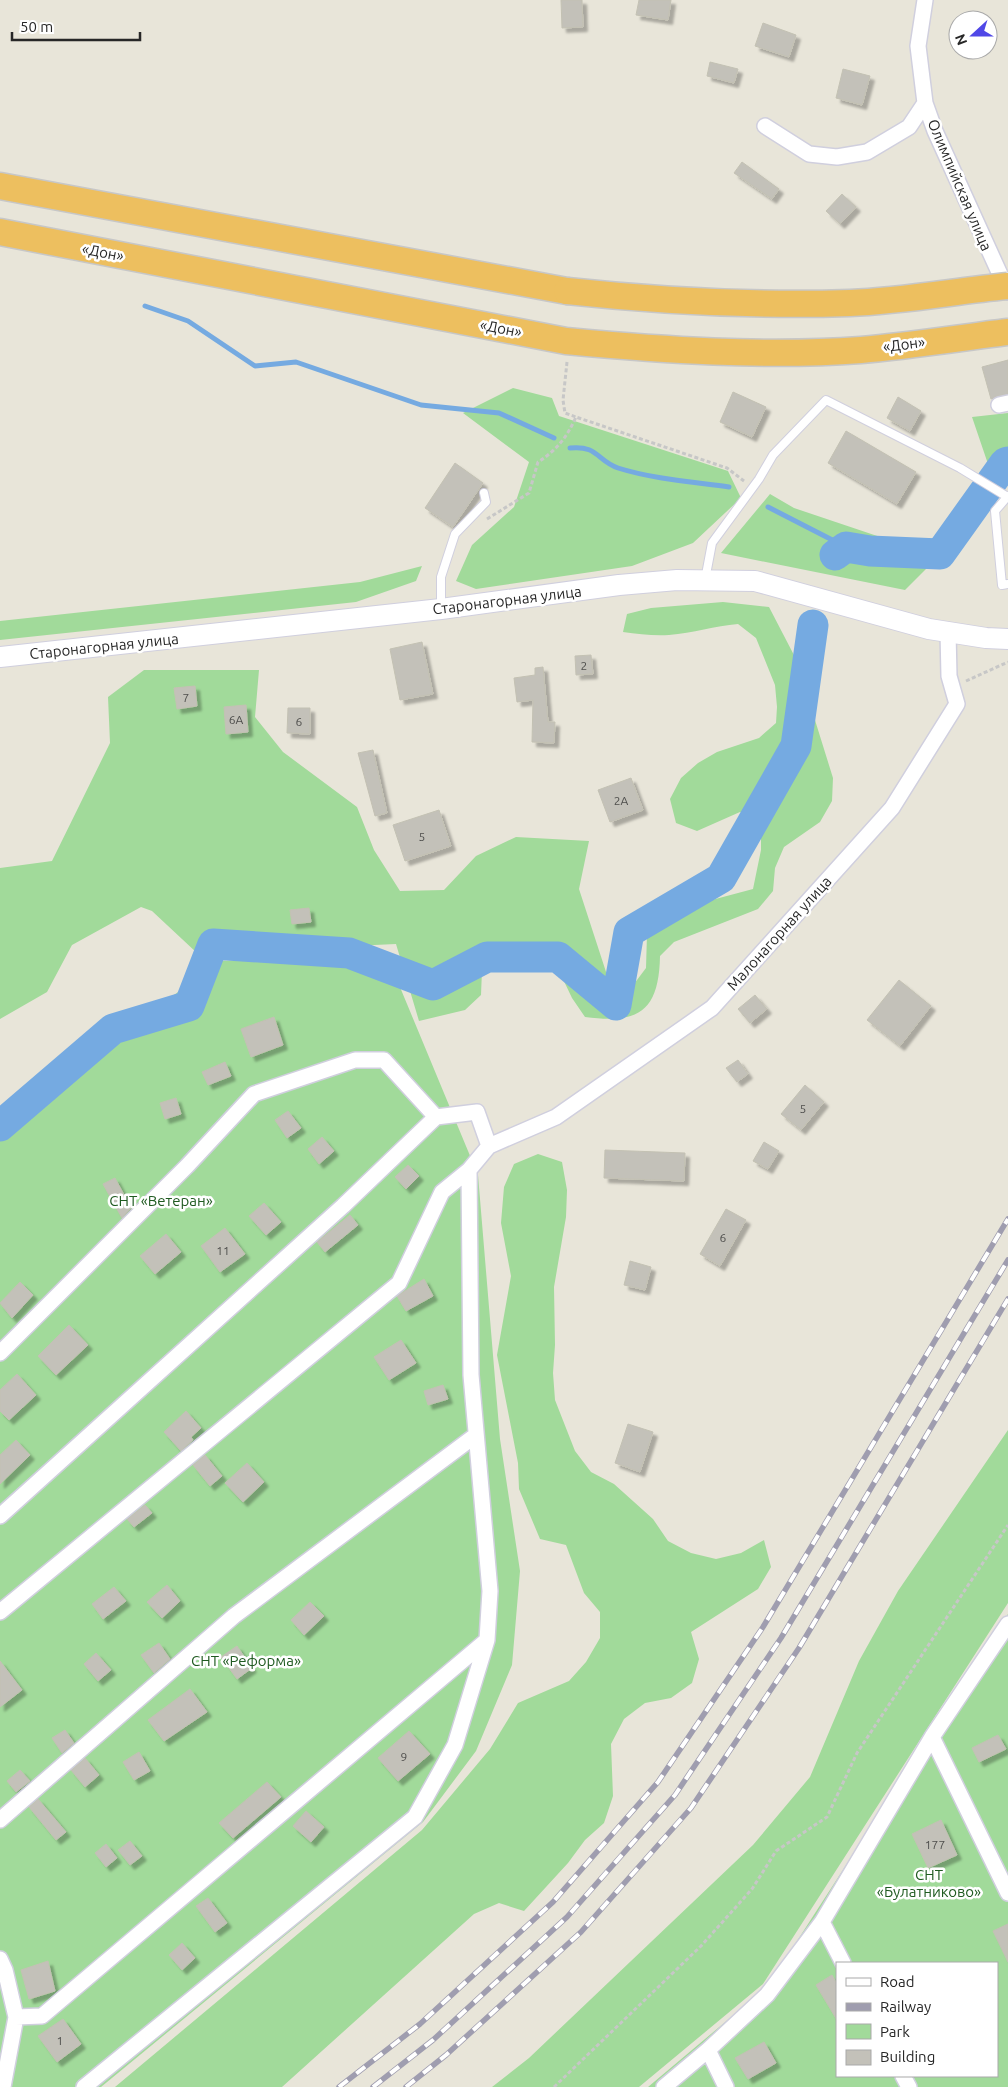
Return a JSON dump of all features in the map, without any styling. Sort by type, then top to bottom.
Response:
[{"type":"highway","points":[[0,186],[567,291],[649,299],[752,304],[852,302],[1008,286]]},
{"type":"highway","name":"«Дон»","points":[[0,232],[567,351],[642,348],[757,353],[861,350],[1008,332]]},
{"type":"main road","name":"Старонагорная улица","points":[[0,657],[441,609],[619,585],[705,580],[755,581],[948,632],[986,638],[1008,639]]},
{"type":"street","name":"Олимпийская улица","points":[[925,0],[918,46],[925,103],[946,157],[1008,293]]},
{"type":"street","name":"Олимпийская улица","points":[[765,126],[809,154],[837,157],[867,152],[909,127],[925,103]]},
{"type":"street","name":"Малонагорная улица","points":[[489,1146],[556,1117],[712,1008],[892,808],[957,704],[951,687],[948,632]]},
{"type":"street","points":[[0,1353],[187,1166],[254,1094],[355,1060],[384,1060],[436,1117]]},
{"type":"street","points":[[0,1516],[343,1206],[436,1117],[478,1112],[489,1146],[469,1170],[442,1192],[399,1283],[0,1612]]},
{"type":"street","points":[[84,2087],[415,1817],[455,1745],[487,1640],[490,1591],[470,1375],[469,1170]]},
{"type":"street","points":[[0,1820],[234,1616],[476,1435]]},
{"type":"street","points":[[664,2087],[708,2050],[767,1995],[822,1922],[932,1736],[1008,1624]]},
{"type":"street","points":[[16,2017],[42,2016],[487,1640]]},
{"type":"street","points":[[932,1736],[1008,1893]]},
{"type":"street","points":[[822,1922],[842,1962]]},
{"type":"street","points":[[0,1959],[5,1970],[16,2017],[2,2087]]},
{"type":"street","points":[[708,2050],[726,2087]]},
{"type":"lane","points":[[705,580],[712,543],[753,487],[773,455],[826,400],[960,468],[1007,496],[995,511],[1002,584],[1008,584]]},
{"type":"lane","points":[[441,609],[440,577],[456,534],[486,502],[484,493]]},
{"type":"path","points":[[567,351],[563,400],[565,413],[728,468],[753,487]]},
{"type":"path","points":[[456,534],[499,513],[529,494],[538,462],[553,452],[568,435],[576,417]]},
{"type":"path","points":[[951,687],[1008,662]]},
{"type":"path","points":[[554,2087],[701,1946],[752,1889],[776,1851],[827,1817],[857,1753],[1008,1524]]},
{"type":"green space","points":[[513,388],[552,398],[559,416],[728,471],[741,498],[693,543],[632,566],[476,589],[456,581],[472,545],[514,507],[529,462],[463,413]]},
{"type":"green space","points":[[1008,413],[1008,465],[988,464],[972,417]]},
{"type":"green space","points":[[770,494],[794,508],[904,545],[927,568],[905,590],[721,553]]},
{"type":"green space","points":[[422,566],[416,581],[356,602],[0,640],[0,621],[360,582]]},
{"type":"green space","points":[[723,602],[769,607],[796,659],[833,778],[832,801],[820,822],[784,847],[775,868],[773,891],[758,909],[674,942],[660,956],[659,975],[650,1002],[632,1016],[603,1019],[585,1017],[572,998],[562,977],[544,962],[523,952],[499,953],[482,970],[481,995],[465,1010],[419,1021],[396,944],[197,953],[152,911],[141,907],[72,945],[47,992],[0,1019],[0,868],[52,861],[110,743],[108,697],[144,670],[259,670],[255,717],[283,752],[357,807],[374,850],[400,891],[444,890],[476,856],[516,837],[589,841],[579,889],[608,978],[628,992],[646,968],[647,934],[688,910],[708,901],[753,889],[761,850],[761,821],[740,812],[697,831],[676,823],[670,799],[681,778],[698,763],[717,752],[759,738],[776,723],[775,685],[756,638],[738,624],[669,635],[623,632],[627,614],[651,608]]},
{"type":"green space","name":"СНТ «Реформа»","points":[[385,951],[478,1175],[500,1439],[520,1571],[512,1665],[476,1751],[423,1822],[101,2087],[0,2087],[0,1118],[222,961]]},
{"type":"green space","points":[[538,1154],[562,1162],[567,1190],[566,1217],[554,1287],[555,1345],[553,1373],[555,1400],[575,1451],[591,1472],[614,1484],[653,1519],[668,1541],[691,1553],[716,1559],[741,1553],[764,1540],[771,1567],[758,1589],[691,1632],[699,1659],[692,1683],[671,1698],[645,1703],[624,1719],[611,1744],[613,1796],[604,1823],[585,1840],[568,1863],[524,1911],[499,1903],[474,1914],[282,2087],[115,2087],[422,1830],[490,1749],[518,1703],[569,1681],[586,1662],[600,1638],[600,1612],[584,1593],[566,1545],[540,1539],[519,1489],[518,1463],[497,1355],[511,1276],[501,1223],[504,1187],[514,1164]]},
{"type":"green space","points":[[1008,1430],[1008,1603],[763,1984],[639,2087],[492,2087],[529,2058],[753,1845],[810,1777],[859,1661],[898,1591]]},
{"type":"green space","name":"СНТ «Булатниково»","points":[[1008,1614],[1008,2087],[648,2087],[768,1986]]},
{"type":"building","points":[[561,0],[582,0],[583,27],[562,28]]},
{"type":"building","points":[[639,0],[671,0],[668,20],[636,15]]},
{"type":"building","points":[[763,23],[796,35],[789,57],[755,46]]},
{"type":"building","points":[[710,62],[738,69],[734,83],[707,76]]},
{"type":"building","points":[[843,69],[870,76],[862,105],[836,98]]},
{"type":"building","points":[[742,162],[779,189],[772,199],[734,173]]},
{"type":"building","points":[[842,194],[856,207],[840,224],[826,211]]},
{"type":"building","points":[[1008,360],[1008,394],[991,399],[982,367]]},
{"type":"building","points":[[733,392],[766,407],[752,437],[720,422]]},
{"type":"building","points":[[898,397],[921,411],[910,431],[887,418]]},
{"type":"building","points":[[846,431],[916,472],[897,504],[828,463]]},
{"type":"building","points":[[455,463],[483,483],[453,527],[425,508]]},
{"type":"building","points":[[422,642],[433,694],[400,700],[390,649]]},
{"type":"building","points":[[591,655],[593,674],[576,675],[575,656]]},
{"type":"building","points":[[543,667],[548,722],[555,722],[554,743],[532,742],[533,700],[517,702],[514,678],[535,675],[535,668]]},
{"type":"building","points":[[195,686],[197,706],[177,709],[174,688]]},
{"type":"building","points":[[246,705],[248,732],[226,734],[224,707]]},
{"type":"building","points":[[288,708],[310,708],[310,734],[287,733]]},
{"type":"building","points":[[373,750],[387,813],[375,816],[358,753]]},
{"type":"building","points":[[631,778],[643,810],[610,822],[598,790]]},
{"type":"building","points":[[439,810],[451,846],[405,861],[393,825]]},
{"type":"building","points":[[309,908],[311,922],[292,924],[290,910]]},
{"type":"building","points":[[899,980],[931,1006],[900,1046],[867,1020]]},
{"type":"building","points":[[755,995],[767,1009],[750,1023],[738,1009]]},
{"type":"building","points":[[274,1017],[283,1045],[251,1057],[241,1029]]},
{"type":"building","points":[[738,1060],[748,1074],[737,1082],[726,1068]]},
{"type":"building","points":[[225,1062],[231,1076],[208,1085],[202,1072]]},
{"type":"building","points":[[805,1085],[824,1102],[801,1130],[781,1114]]},
{"type":"building","points":[[176,1098],[181,1114],[165,1119],[160,1103]]},
{"type":"building","points":[[288,1111],[301,1128],[287,1138],[275,1120]]},
{"type":"building","points":[[322,1137],[334,1151],[319,1164],[308,1149]]},
{"type":"building","points":[[764,1142],[779,1151],[768,1169],[753,1161]]},
{"type":"building","points":[[605,1150],[685,1153],[684,1181],[604,1178]]},
{"type":"building","points":[[408,1165],[419,1176],[406,1189],[395,1177]]},
{"type":"building","points":[[115,1178],[131,1208],[122,1218],[103,1184]]},
{"type":"building","points":[[264,1203],[281,1222],[266,1235],[249,1216]]},
{"type":"building","points":[[726,1209],[746,1220],[720,1266],[700,1254]]},
{"type":"building","points":[[350,1215],[358,1225],[325,1252],[317,1242]]},
{"type":"building","points":[[225,1228],[245,1254],[220,1272],[201,1246]]},
{"type":"building","points":[[166,1234],[181,1252],[155,1274],[140,1256]]},
{"type":"building","points":[[630,1261],[651,1267],[645,1290],[624,1285]]},
{"type":"building","points":[[424,1279],[433,1296],[406,1311],[397,1296]]},
{"type":"building","points":[[20,1282],[33,1295],[12,1318],[0,1303]]},
{"type":"building","points":[[69,1325],[88,1345],[56,1375],[38,1356]]},
{"type":"building","points":[[401,1340],[416,1363],[389,1380],[374,1357]]},
{"type":"building","points":[[17,1374],[36,1395],[9,1420],[0,1411],[0,1390]]},
{"type":"building","points":[[443,1385],[448,1399],[428,1405],[424,1391]]},
{"type":"building","points":[[186,1411],[201,1428],[191,1437],[193,1440],[181,1451],[164,1432]]},
{"type":"building","points":[[628,1424],[653,1432],[640,1472],[615,1463]]},
{"type":"building","points":[[16,1440],[30,1455],[0,1484],[0,1455]]},
{"type":"building","points":[[205,1455],[222,1476],[210,1486],[193,1465]]},
{"type":"building","points":[[247,1463],[264,1482],[243,1502],[225,1483]]},
{"type":"building","points":[[145,1505],[152,1513],[134,1527],[127,1519]]},
{"type":"building","points":[[167,1585],[180,1601],[162,1618],[147,1602]]},
{"type":"building","points":[[114,1587],[126,1601],[103,1619],[92,1604]]},
{"type":"building","points":[[310,1602],[324,1616],[304,1635],[291,1620]]},
{"type":"building","points":[[159,1643],[170,1659],[154,1673],[141,1655]]},
{"type":"building","points":[[237,1646],[252,1668],[237,1679],[221,1657]]},
{"type":"building","points":[[96,1653],[111,1670],[98,1681],[84,1664]]},
{"type":"building","points":[[0,1661],[22,1690],[0,1707]]},
{"type":"building","points":[[190,1689],[207,1712],[164,1741],[148,1720]]},
{"type":"building","points":[[65,1730],[74,1743],[62,1753],[52,1738]]},
{"type":"building","points":[[409,1731],[430,1754],[398,1781],[378,1758]]},
{"type":"building","points":[[998,1735],[1006,1749],[979,1762],[972,1748]]},
{"type":"building","points":[[139,1752],[150,1771],[134,1780],[123,1762]]},
{"type":"building","points":[[85,1758],[99,1775],[85,1787],[71,1770]]},
{"type":"building","points":[[20,1770],[30,1781],[16,1792],[7,1781]]},
{"type":"building","points":[[267,1782],[281,1797],[233,1838],[219,1823]]},
{"type":"building","points":[[38,1799],[66,1832],[56,1840],[29,1807]]},
{"type":"building","points":[[306,1811],[324,1827],[311,1842],[293,1826]]},
{"type":"building","points":[[941,1820],[957,1855],[928,1868],[912,1834]]},
{"type":"building","points":[[130,1841],[142,1856],[130,1865],[118,1850]]},
{"type":"building","points":[[106,1844],[117,1858],[106,1867],[95,1853]]},
{"type":"building","points":[[208,1898],[227,1923],[215,1932],[196,1906]]},
{"type":"building","points":[[1008,1924],[1008,1962],[993,1931]]},
{"type":"building","points":[[182,1943],[195,1958],[182,1970],[169,1955]]},
{"type":"building","points":[[48,1961],[55,1991],[29,1999],[21,1970]]},
{"type":"building","points":[[832,1975],[836,1982],[836,2018],[816,1985]]},
{"type":"building","points":[[63,2019],[81,2044],[57,2062],[38,2036]]},
{"type":"building","points":[[764,2042],[776,2063],[748,2079],[735,2058]]},
{"type":"waterway","points":[[145,306],[188,321],[255,366],[296,362],[421,405],[499,413],[554,438]]},
{"type":"waterway","points":[[570,448],[592,451],[611,465],[631,472],[673,480],[729,487]]},
{"type":"waterway","points":[[835,555],[846,547],[870,551],[940,554],[1005,463],[1008,462]]},
{"type":"waterway","points":[[768,507],[846,547]]},
{"type":"waterway","points":[[0,1126],[113,1029],[189,1006],[213,944],[349,953],[433,985],[487,957],[558,957],[616,1005],[629,932],[721,878],[796,746],[813,625]]},
{"type":"railway","points":[[339,2087],[420,2024],[553,1902],[658,1782],[763,1627],[1008,1219]]},
{"type":"railway","points":[[373,2087],[433,2040],[567,1917],[675,1795],[781,1638],[1008,1260]]},
{"type":"railway","points":[[406,2087],[446,2055],[581,1932],[691,1808],[799,1648],[1008,1299]]},
{"type":"park label","name":"СНТ «Ветеран»","points":[[161,1200]]}]
